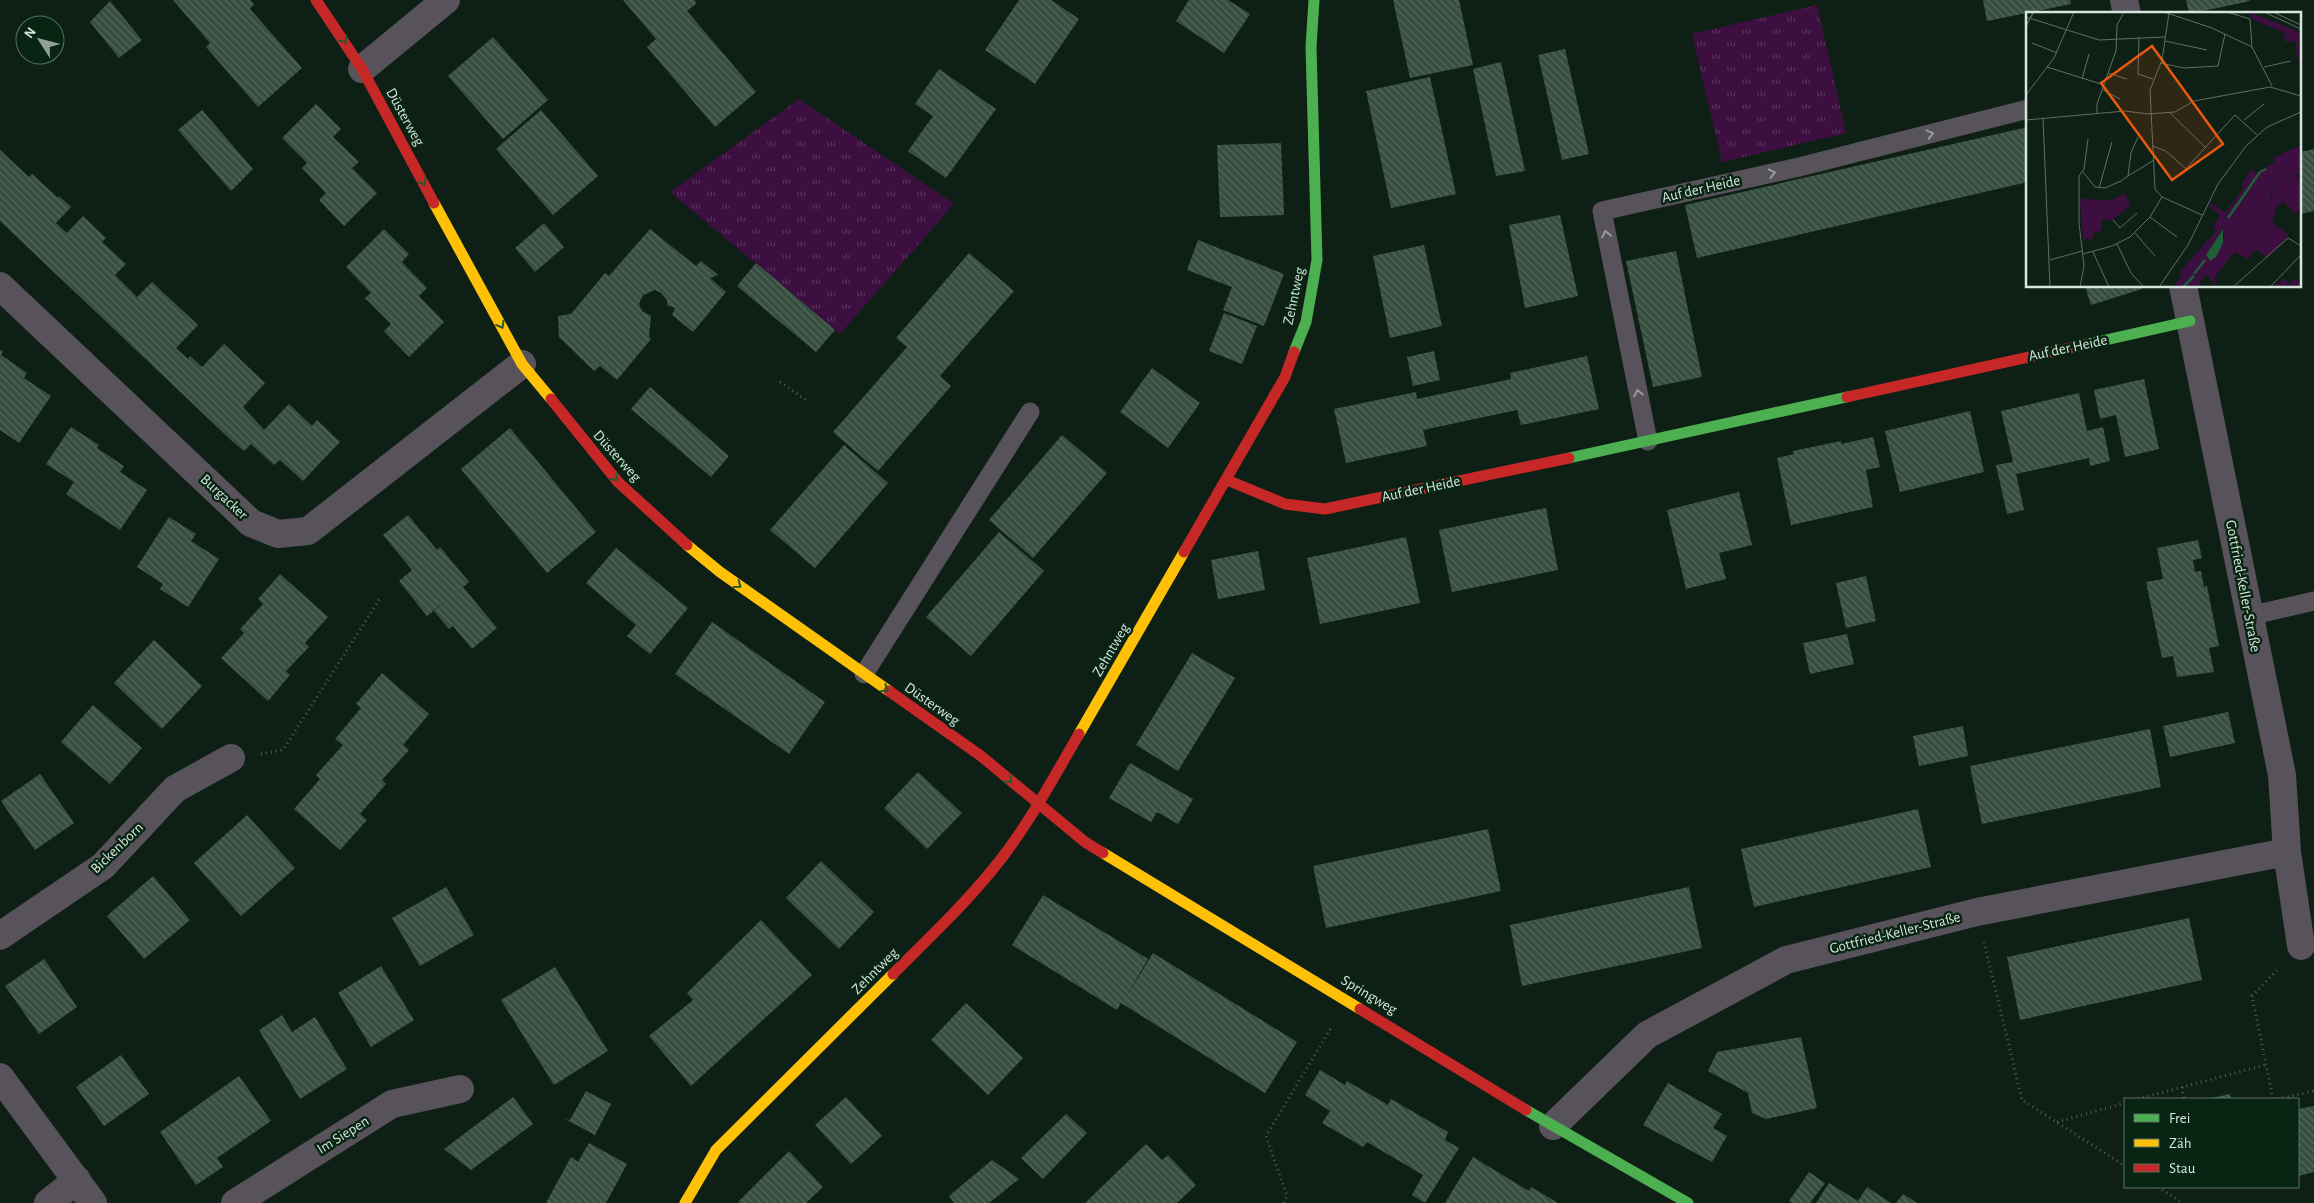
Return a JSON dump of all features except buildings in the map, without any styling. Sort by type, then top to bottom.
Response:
[{"type":"street","name":"Düsterweg","points":[[316,0],[362,69],[522,364],[618,482],[666,528],[720,572],[980,756],[1038,805]]},
{"type":"street","points":[[362,69],[446,0]]},
{"type":"street","name":"Zehntweg","points":[[685,1203],[716,1150],[960,907],[994,868],[1038,805],[1285,377],[1306,322],[1317,260],[1311,47],[1314,0]]},
{"type":"street","name":"Burgacker","points":[[0,286],[251,523],[278,534],[308,531],[522,364]]},
{"type":"street","points":[[2183,288],[2190,322]]},
{"type":"street","name":"Auf der Heide","points":[[1227,480],[1285,504],[1325,509],[1648,441],[2190,322]]},
{"type":"street","name":"Gottfried-Keller-Straße","points":[[2190,322],[2282,775],[2287,852],[2302,946]]},
{"type":"street","name":"Bickenborn","points":[[0,936],[103,866],[175,789],[231,758]]},
{"type":"street","name":"Springweg","points":[[1038,805],[1085,842],[1553,1126],[1688,1203]]},
{"type":"street","name":"Gottfried-Keller-Straße","points":[[1553,1126],[1647,1035],[1786,960],[1977,912],[2287,852]]},
{"type":"street","points":[[0,1077],[93,1203]]},
{"type":"street","name":"Im Siepen","points":[[235,1203],[392,1104],[460,1089]]},
{"type":"street","points":[[48,1203],[77,1180]]},
{"type":"lane","name":"Auf der Heide","points":[[1648,441],[1602,211],[1800,167],[2026,110]]},
{"type":"lane","points":[[864,674],[1030,412]]},
{"type":"lane","points":[[2249,616],[2314,601]]},
{"type":"path","points":[[780,382],[809,402]]},
{"type":"path","points":[[231,758],[283,750],[381,597]]},
{"type":"path","points":[[1977,912],[2022,1100],[2124,1165]]},
{"type":"path","points":[[2273,1098],[2252,996],[2302,946]]},
{"type":"path","points":[[1284,1203],[1287,1196],[1266,1136],[1332,1028]]},
{"type":"path","points":[[2142,1098],[2265,1065]]},
{"type":"path","points":[[2182,1087],[2184,1098]]},
{"type":"path","points":[[2282,1098],[2314,1091]]},
{"type":"path","points":[[2056,1122],[2124,1103]]},
{"type":"path","points":[[2160,1188],[2183,1203]]},
{"type":"green space","points":[[1817,5],[1846,133],[1722,162],[1692,34]]},
{"type":"green space","points":[[799,99],[954,204],[840,334],[670,192]]},
{"type":"traffic: fast","points":[[1294,352],[1306,322],[1317,260],[1311,47],[1314,0]]},
{"type":"traffic: fast","points":[[2088,344],[2190,321]]},
{"type":"traffic: fast","points":[[1569,458],[1847,397]]},
{"type":"traffic: fast","points":[[1526,1110],[1688,1203]]},
{"type":"traffic: slow","points":[[434,203],[522,364],[551,399]]},
{"type":"traffic: slow","points":[[687,545],[720,572],[889,691]]},
{"type":"traffic: slow","points":[[1079,734],[1184,552]]},
{"type":"traffic: slow","points":[[1103,853],[1360,1009]]},
{"type":"traffic: slow","points":[[685,1203],[716,1150],[893,974]]},
{"type":"traffic: jam","points":[[316,0],[362,69],[434,203]]},
{"type":"traffic: jam","points":[[1847,397],[2088,344]]},
{"type":"traffic: jam","points":[[1184,552],[1285,377],[1294,352]]},
{"type":"traffic: jam","points":[[551,399],[618,482],[687,545]]},
{"type":"traffic: jam","points":[[1227,480],[1285,504],[1325,509],[1569,458]]},
{"type":"traffic: jam","points":[[889,691],[981,756],[1085,842],[1103,853]]},
{"type":"traffic: jam","points":[[893,974],[957,910],[1005,853],[1039,803],[1079,734]]},
{"type":"traffic: jam","points":[[1360,1009],[1526,1110]]}]
